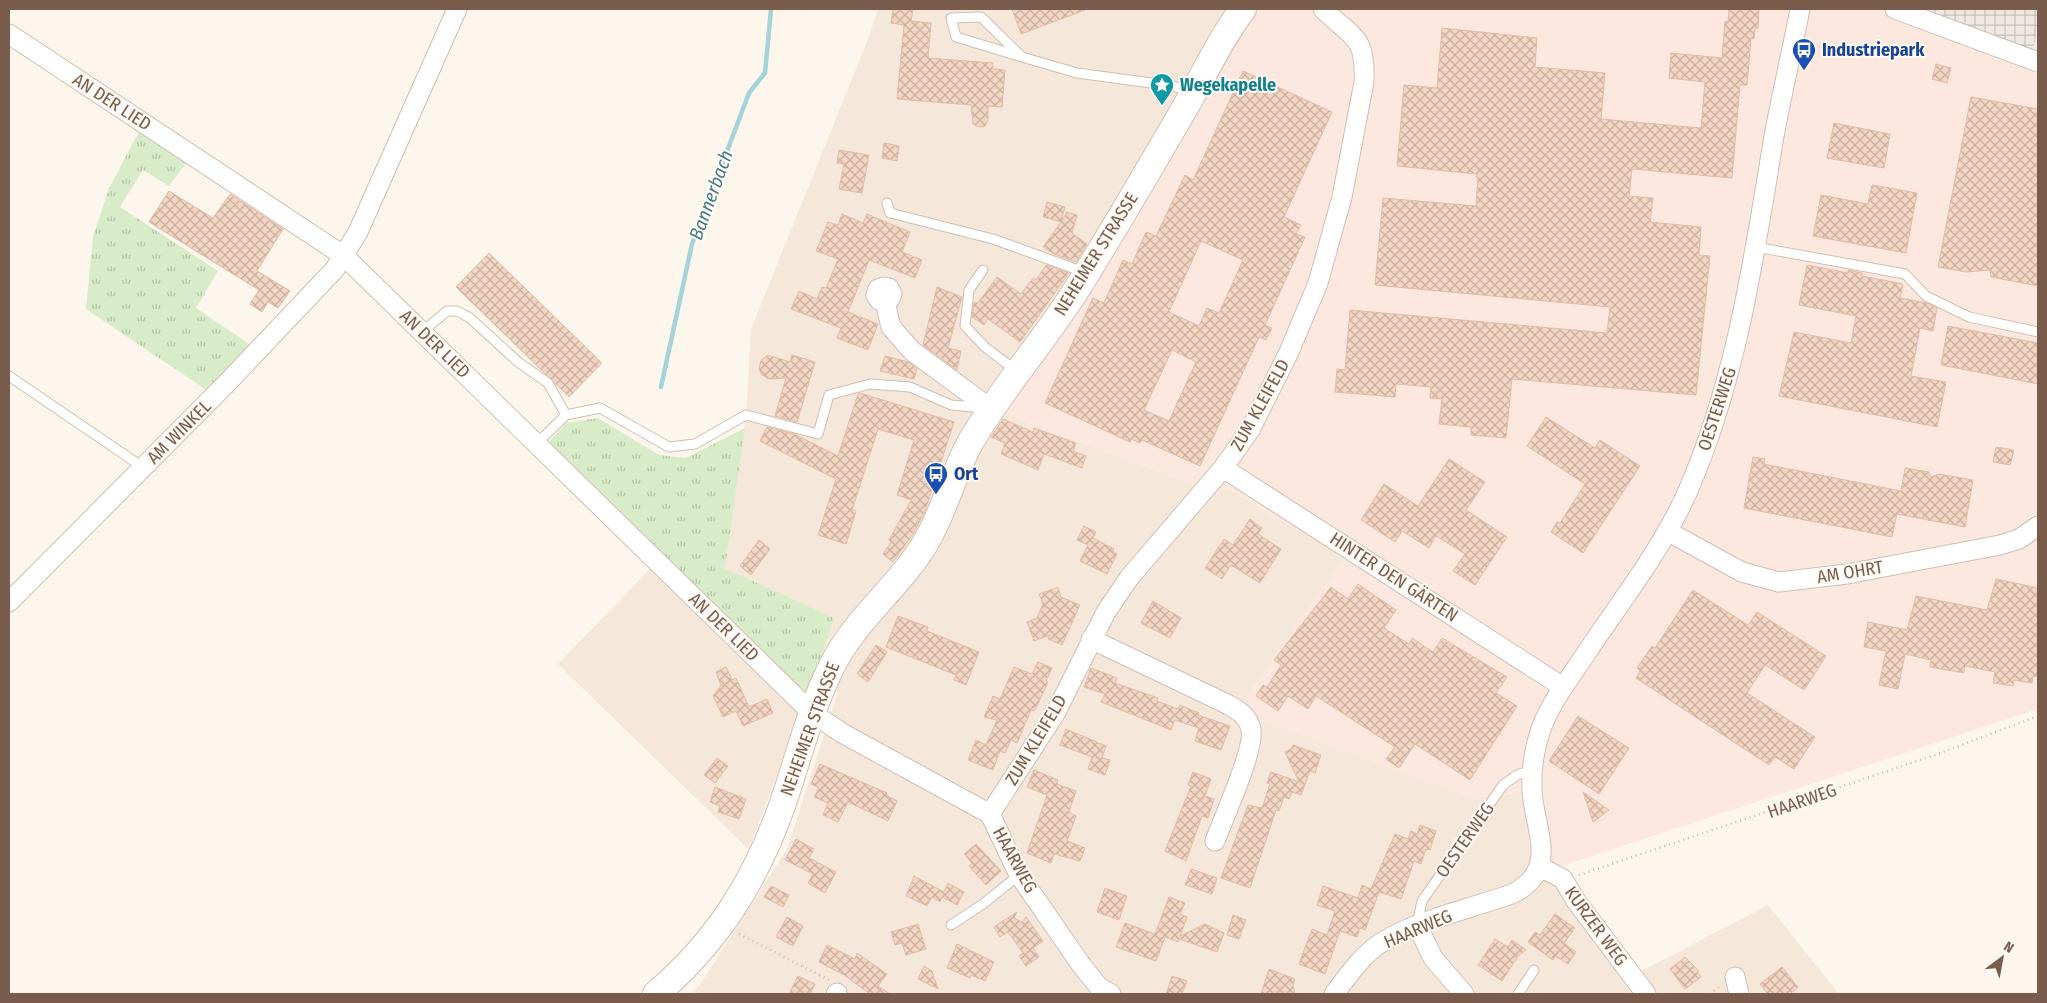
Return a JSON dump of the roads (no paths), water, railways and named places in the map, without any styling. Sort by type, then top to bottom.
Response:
[{"type":"main road","name":"NEHEIMER STRASSE","points":[[656,994],[689,964],[722,925],[743,894],[760,860],[782,804],[812,713],[829,671],[845,643],[928,540],[959,465],[990,409],[1087,273],[1192,94],[1225,33],[1243,9]]},
{"type":"street","name":"AM WINKEL","points":[[9,602],[144,468],[307,300],[344,256],[358,232],[456,9]]},
{"type":"street","name":"ZUM KLEIFELD","points":[[990,814],[1056,712],[1090,639],[1129,578],[1223,468],[1250,430],[1289,352],[1318,284],[1342,197],[1364,82],[1363,53],[1353,35],[1323,9]]},
{"type":"street","name":"OESTERWEG","points":[[1539,866],[1542,852],[1532,793],[1532,770],[1542,728],[1563,687],[1667,531],[1686,493],[1718,414],[1731,367],[1756,247],[1774,135],[1800,9]]},
{"type":"street","points":[[1895,9],[2038,62]]},
{"type":"street","name":"AN DER LIED","points":[[9,34],[344,256],[423,331],[812,713]]},
{"type":"street","points":[[885,302],[891,327],[912,351],[990,409]]},
{"type":"street","name":"HINTER DEN GÄRTEN","points":[[1223,468],[1563,687]]},
{"type":"street","name":"AM OHRT","points":[[1667,531],[1742,572],[1778,582],[1847,574],[2000,545],[2019,539],[2038,526]]},
{"type":"street","points":[[1090,639],[1229,705],[1247,719],[1251,729],[1249,747],[1215,841]]},
{"type":"street","name":"HAARWEG","points":[[812,713],[842,733],[990,814],[1019,875],[1101,992]]},
{"type":"street","name":"HAARWEG","points":[[1334,994],[1368,954],[1383,941],[1417,925],[1514,893],[1526,886],[1534,878],[1539,866]]},
{"type":"street","name":"KURZER WEG","points":[[1539,866],[1563,879],[1576,901],[1646,994]]},
{"type":"street","points":[[1417,925],[1434,958],[1464,994]]},
{"type":"lane","points":[[1022,57],[981,17],[951,18],[956,37],[1022,57],[1078,73],[1174,86],[1192,94]]},
{"type":"lane","points":[[887,203],[890,213],[993,239],[1087,273]]},
{"type":"lane","points":[[1756,247],[1905,274],[1926,296],[1969,317],[2038,332]]},
{"type":"lane","points":[[983,270],[969,290],[965,326],[985,348],[1018,372]]},
{"type":"lane","points":[[423,331],[447,312],[456,311],[470,318],[518,362],[548,382],[566,415]]},
{"type":"lane","points":[[9,376],[144,468]]},
{"type":"lane","points":[[536,444],[566,415],[600,408],[669,447],[695,444],[746,415],[818,434],[829,395],[870,384],[910,387],[951,405],[990,409]]},
{"type":"lane","name":"OESTERWEG","points":[[1417,925],[1422,901],[1503,786],[1517,774],[1532,770]]},
{"type":"lane","points":[[951,925],[983,904],[1019,875]]},
{"type":"lane","points":[[1518,994],[1534,970]]},
{"type":"waterway","name":"Bannerbach","points":[[661,387],[692,244],[749,93],[765,73],[771,9]]},
{"type":"place","name":"Industriepark","points":[[1804,71]]},
{"type":"place","name":"Wegekapelle","points":[[1162,106]]},
{"type":"place","name":"Ort","points":[[936,495]]}]
